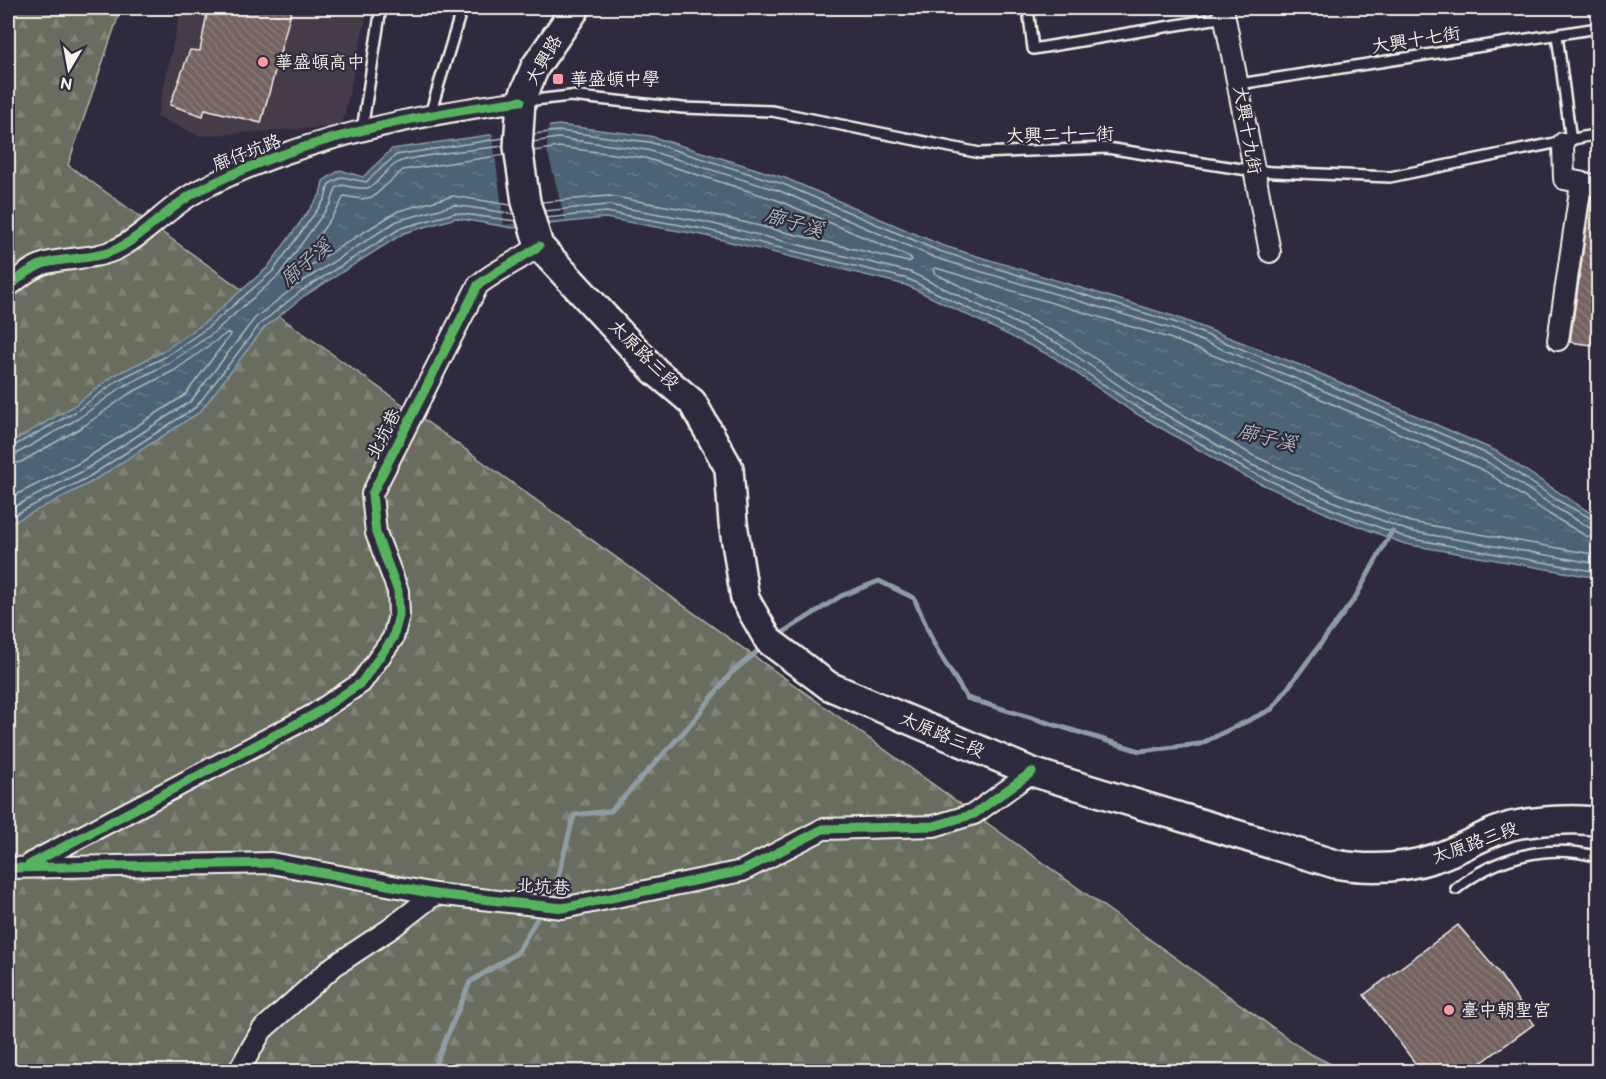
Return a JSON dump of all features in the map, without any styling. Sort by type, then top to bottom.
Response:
[{"type":"main road","name":"大興路","points":[[520,108],[535,67],[576,8]]},
{"type":"main road","points":[[520,108],[519,147],[522,181],[538,240]]},
{"type":"main road","name":"太原路三段","points":[[538,240],[655,371],[692,402],[729,468],[733,523],[745,599],[775,645],[829,686],[1032,772],[1311,857],[1358,868],[1380,869],[1436,858],[1511,826],[1552,822],[1599,822]]},
{"type":"street","name":"大興十九街","points":[[1224,12],[1270,252]]},
{"type":"street","name":"廍仔坑路","points":[[8,287],[45,264],[81,260],[114,250],[129,242],[195,192],[254,163],[430,114],[520,108]]},
{"type":"street","points":[[1558,340],[1590,185],[1564,179],[1567,142]]},
{"type":"street","name":"北坑巷","points":[[17,867],[313,715],[361,683],[393,638],[399,615],[398,591],[376,532],[372,494],[478,285],[499,268],[521,260],[538,240]]},
{"type":"street","name":"北坑巷","points":[[17,867],[271,863],[435,894],[563,908],[665,889],[742,871],[823,830],[934,825],[974,814],[1032,772]]},
{"type":"street","points":[[238,1071],[262,1030],[299,996],[334,966],[390,929],[435,894]]},
{"type":"lane","points":[[361,132],[381,8]]},
{"type":"lane","points":[[430,114],[462,8]]},
{"type":"lane","points":[[1028,8],[1033,49],[1224,12]]},
{"type":"lane","name":"大興十七街","points":[[1239,84],[1599,28]]},
{"type":"lane","points":[[1557,35],[1567,142]]},
{"type":"lane","name":"大興二十一街","points":[[520,108],[570,96],[683,108],[772,111],[980,153],[1107,148],[1254,171],[1390,177],[1599,134]]},
{"type":"lane","points":[[1456,889],[1498,864],[1527,854],[1555,850],[1599,857]]},
{"type":"shaded area","name":"華盛頓高中","points":[[181,8],[368,8],[342,126],[200,136],[157,117]]},
{"type":"green space","points":[[8,8],[121,8],[68,165],[1307,1052],[1344,1071],[8,1071]]},
{"type":"water","name":"廍子溪","points":[[558,125],[650,136],[785,178],[941,245],[1176,317],[1305,367],[1496,451],[1598,518],[1598,578],[1405,544],[1332,516],[1244,476],[1130,410],[1053,357],[906,285],[702,235],[605,218],[512,228],[456,218],[404,233],[304,296],[264,328],[200,412],[90,483],[8,525],[8,444],[72,407],[115,375],[162,352],[203,324],[268,267],[320,195],[323,181],[340,170],[363,177],[392,149]]},
{"type":"pier","points":[[549,123],[547,150],[565,219],[504,225],[492,131]]},
{"type":"building","points":[[208,8],[292,8],[261,123],[205,109],[203,116],[170,105],[190,50],[200,51]]},
{"type":"building","points":[[1591,197],[1599,198],[1599,346],[1570,342]]},
{"type":"building","name":"臺中朝聖宮","points":[[1458,925],[1498,972],[1534,1024],[1470,1071],[1421,1071],[1364,995]]},
{"type":"waterway","points":[[776,637],[841,596],[879,581],[914,598],[935,646],[967,698],[1140,751],[1200,744],[1272,709],[1355,598],[1392,531]]},
{"type":"waterway","points":[[547,902],[555,888],[574,815],[611,811],[690,725],[731,673],[764,646]]},
{"type":"waterway","points":[[432,1072],[470,982],[517,953],[542,910]]},
{"type":"cycle path","points":[[8,287],[30,270],[46,263],[90,257],[117,249],[138,236],[187,197],[274,157],[355,132],[397,122],[521,101]]},
{"type":"cycle path","points":[[29,865],[313,715],[361,683],[393,638],[399,615],[398,591],[376,533],[372,494],[478,285],[539,246]]},
{"type":"cycle path","points":[[8,868],[271,863],[435,894],[563,908],[742,871],[823,829],[934,826],[974,814],[1032,772]]},
{"type":"place","name":"華盛頓高中","points":[[263,62]]},
{"type":"place","name":"華盛頓中學","points":[[558,79]]},
{"type":"place","name":"臺中朝聖宮","points":[[1449,1010]]}]
